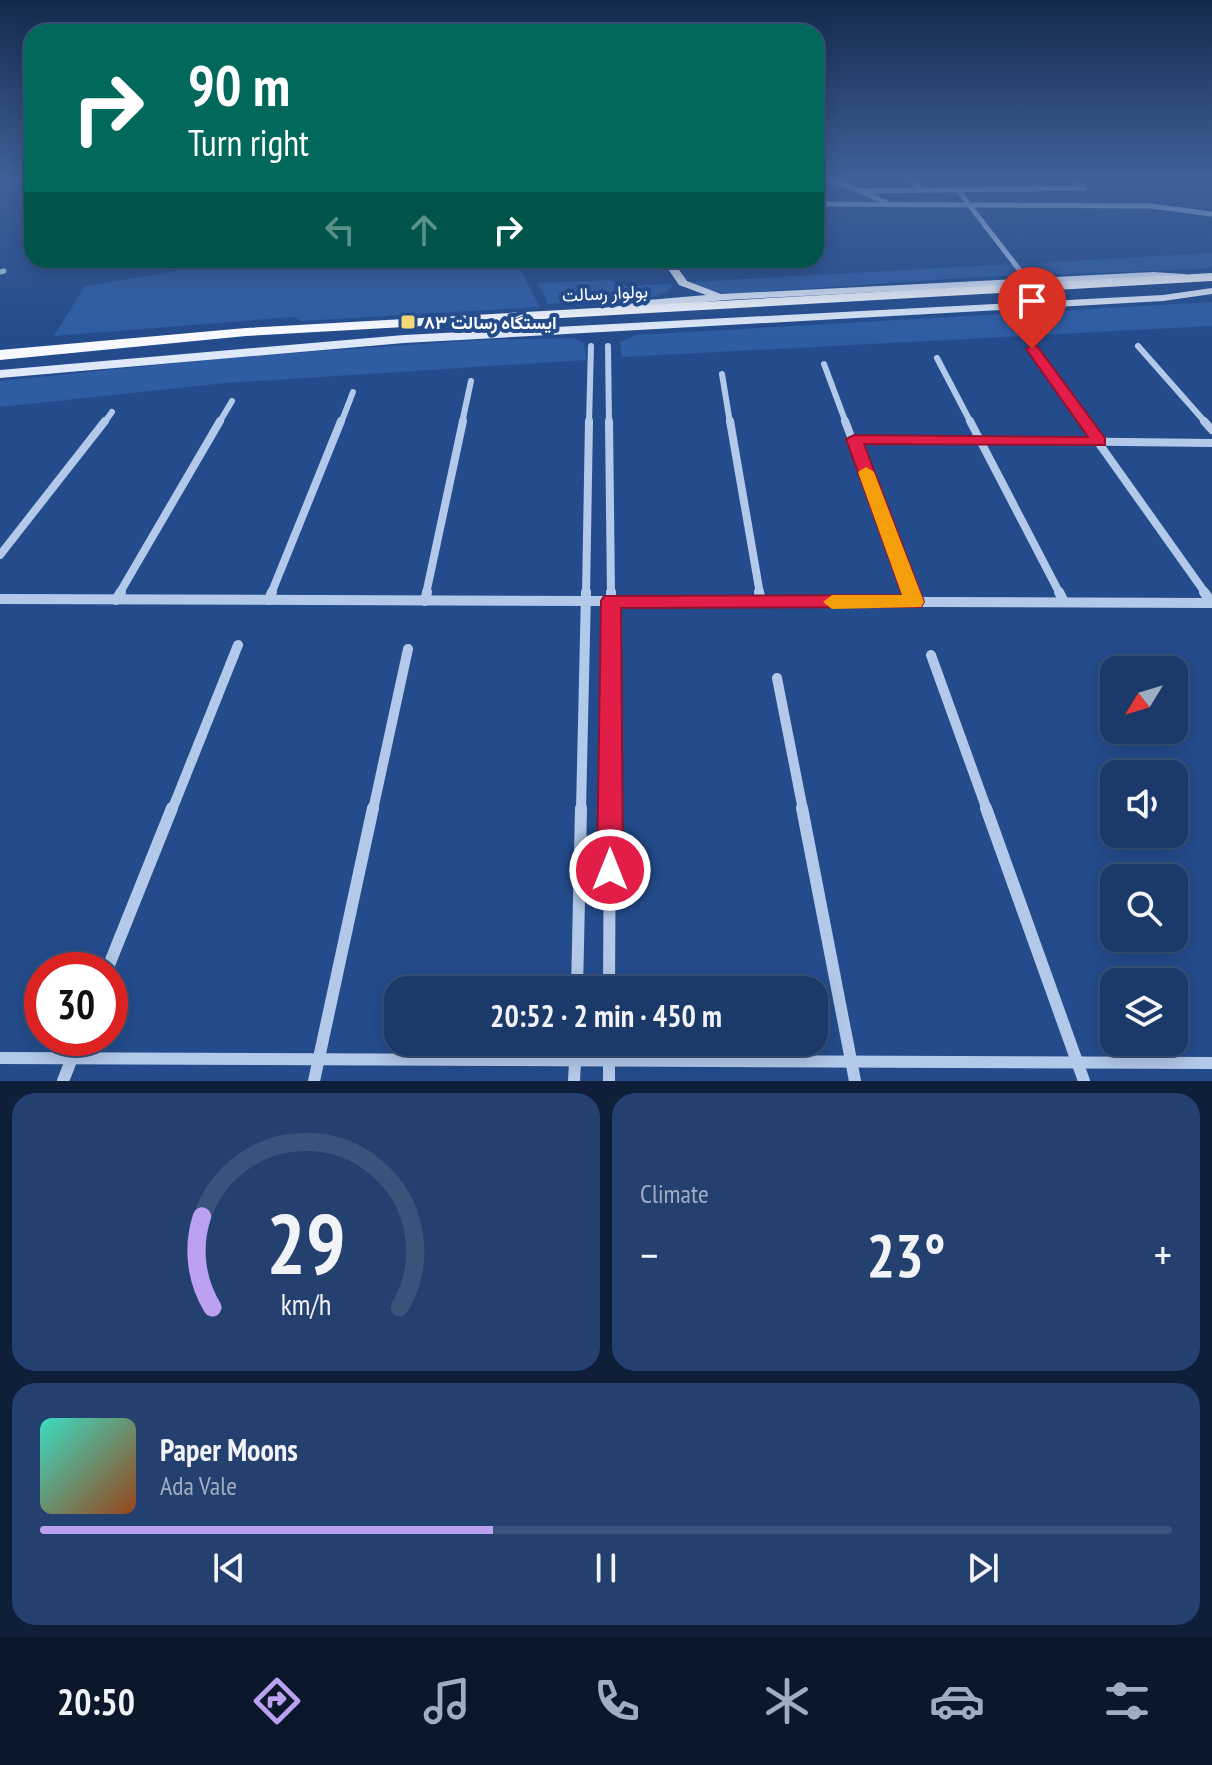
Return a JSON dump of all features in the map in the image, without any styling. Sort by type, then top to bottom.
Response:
[{"type":"main road","name":"بولوار رسالت","points":[[0,355],[246,332],[610,311],[1211,283]]},
{"type":"main road","name":"بولوار رسالت","points":[[0,363],[405,330],[1211,283]]},
{"type":"street","points":[[988,228],[1028,281]]},
{"type":"street","points":[[673,268],[683,283],[725,297]]},
{"type":"street","points":[[610,311],[648,303],[725,297],[1153,275],[1211,283]]},
{"type":"street","points":[[648,303],[673,294],[683,283]]},
{"type":"street","points":[[0,374],[241,351],[1163,298],[1211,283]]},
{"type":"street","points":[[609,976],[611,601],[608,346],[615,332],[629,327]]},
{"type":"street","points":[[576,330],[588,333],[592,339],[577,976]]},
{"type":"street","points":[[1138,346],[1212,430]]},
{"type":"street","points":[[0,599],[1212,603],[1032,349]]},
{"type":"street","points":[[937,358],[977,441],[1064,602]]},
{"type":"street","points":[[824,364],[914,602]]},
{"type":"street","points":[[722,374],[761,601]]},
{"type":"street","points":[[425,601],[471,381]]},
{"type":"street","points":[[269,600],[353,392]]},
{"type":"street","points":[[116,600],[232,401]]},
{"type":"street","points":[[0,555],[112,412]]},
{"type":"street","points":[[854,439],[1212,443]]},
{"type":"street","points":[[114,952],[238,645]]},
{"type":"street","points":[[314,1081],[408,649]]},
{"type":"street","points":[[931,655],[1084,1081]]},
{"type":"street","points":[[777,678],[855,1081]]},
{"type":"street","points":[[574,1081],[575,1056]]},
{"type":"street","points":[[609,1056],[609,1081]]},
{"type":"street","points":[[0,1058],[1212,1063]]},
{"type":"street","points":[[63,1081],[72,1058]]},
{"type":"shaded area","points":[[1212,253],[1212,267],[1203,269],[979,277],[726,294],[692,282]]},
{"type":"shaded area","points":[[192,268],[519,268],[540,307],[302,321],[293,317],[54,336],[85,286]]},
{"type":"shaded area","points":[[609,280],[622,286],[673,284],[668,291],[653,297],[548,304],[538,283]]},
{"type":"shaded area","points":[[1212,302],[1212,326],[622,357],[620,342],[636,335]]},
{"type":"shaded area","points":[[573,338],[584,343],[586,360],[225,383],[0,407],[0,381],[236,357],[480,340]]},
{"type":"slow traffic","points":[[832,602],[914,602],[866,472]]},
{"type":"place","name":"ایستگاه رسالت ۸۳","points":[[408,322]]},
{"type":"route","points":[[610,870],[611,601],[914,602],[854,439],[1099,442],[1032,349]]}]
